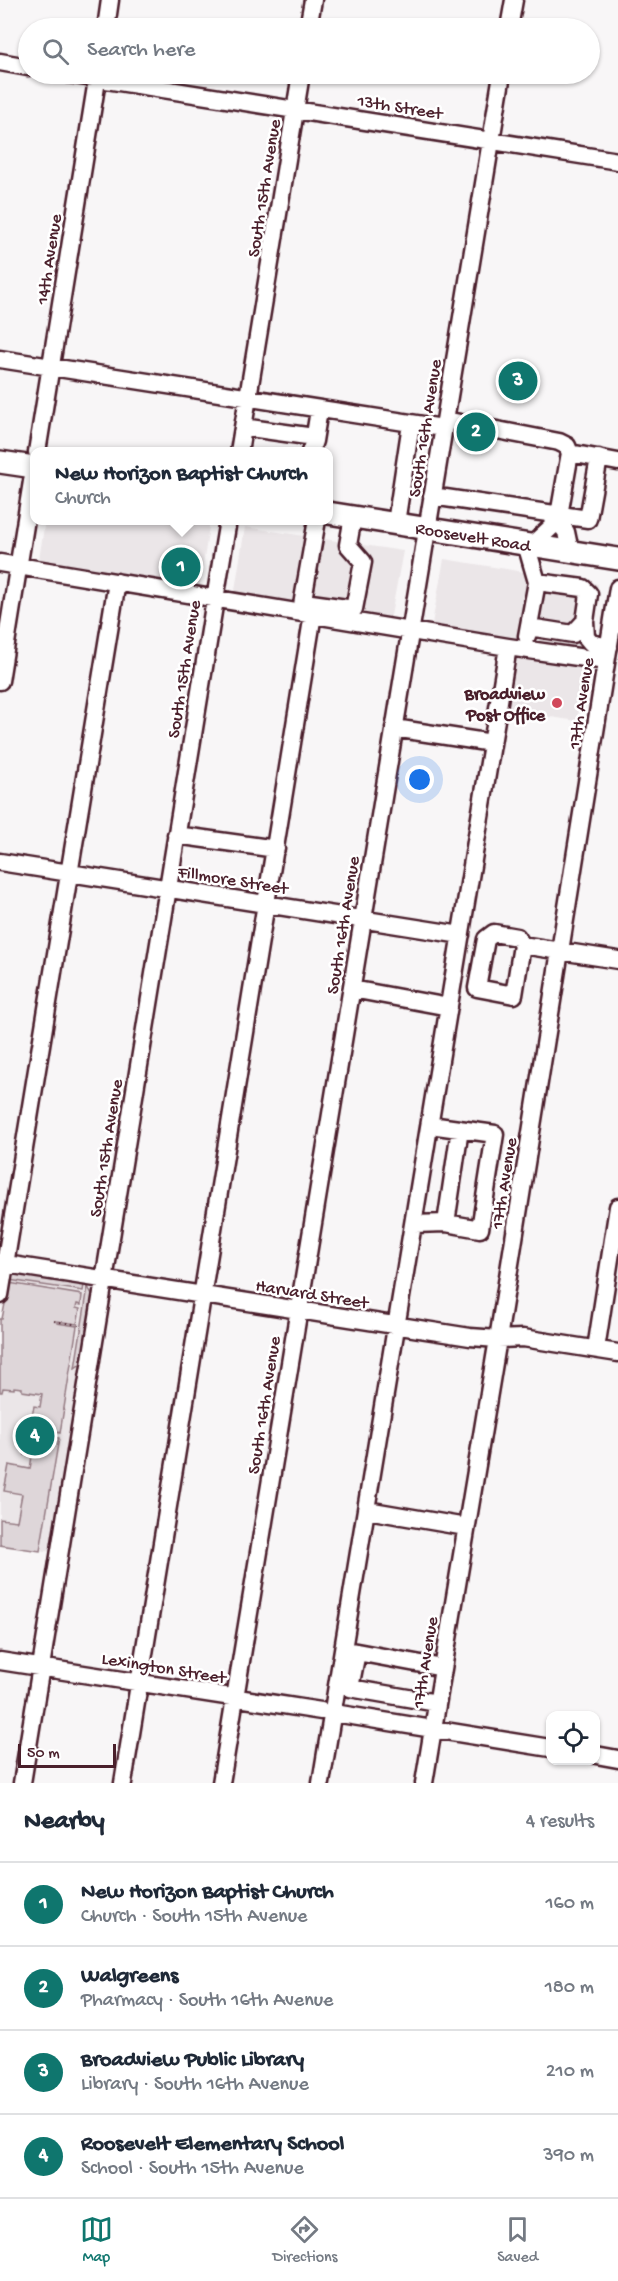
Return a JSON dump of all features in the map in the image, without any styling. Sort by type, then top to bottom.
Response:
[{"type":"main road","points":[[0,462],[30,467]]},
{"type":"main road","name":"Roosevelt Road","points":[[333,514],[618,559]]},
{"type":"street","points":[[107,18],[110,0]]},
{"type":"street","points":[[310,18],[313,0]]},
{"type":"street","points":[[511,18],[514,0]]},
{"type":"street","points":[[0,62],[18,65]]},
{"type":"street","name":"14th Avenue","points":[[38,447],[97,84]]},
{"type":"street","name":"13th Street","points":[[146,84],[618,161]]},
{"type":"street","name":"South 15th Avenue","points":[[240,447],[300,84]]},
{"type":"street","name":"South 16th Avenue","points":[[221,1783],[500,84]]},
{"type":"street","points":[[0,359],[411,424],[465,424]]},
{"type":"street","points":[[243,427],[312,444],[319,410]]},
{"type":"street","points":[[396,523],[411,424]]},
{"type":"street","points":[[492,429],[559,442],[567,446],[570,453],[558,518],[529,544],[537,582],[526,649]]},
{"type":"street","points":[[570,453],[618,462]]},
{"type":"street","points":[[432,496],[558,518],[588,519],[599,458]]},
{"type":"street","points":[[0,681],[30,494]]},
{"type":"street","points":[[306,609],[354,609],[363,562],[348,545],[353,517]]},
{"type":"street","points":[[558,518],[566,532],[570,551]]},
{"type":"street","name":"South 15th Avenue","points":[[22,1783],[227,525]]},
{"type":"street","points":[[123,1783],[276,849],[316,525]]},
{"type":"street","points":[[0,563],[215,598],[306,609],[609,665]]},
{"type":"street","points":[[0,1295],[3,1264],[117,582]]},
{"type":"street","points":[[537,582],[583,588],[589,594],[585,621],[586,637],[609,665]]},
{"type":"street","name":"17th Avenue","points":[[424,1783],[609,665],[618,588]]},
{"type":"street","points":[[529,627],[573,634],[585,621]]},
{"type":"street","points":[[437,1703],[350,1688],[350,1651],[367,1510],[508,646]]},
{"type":"street","points":[[394,728],[492,743]]},
{"type":"street","points":[[176,835],[276,849]]},
{"type":"street","name":"Fillmore Street","points":[[0,862],[460,935]]},
{"type":"street","points":[[522,945],[618,960]]},
{"type":"street","points":[[352,989],[449,1007]]},
{"type":"street","points":[[414,1224],[446,1223],[480,1229],[495,1134],[430,1125]]},
{"type":"street","points":[[446,1223],[460,1130]]},
{"type":"street","points":[[596,1349],[618,1208]]},
{"type":"street","name":"Harvard Street","points":[[3,1264],[398,1326],[498,1339],[523,1338],[618,1353]]},
{"type":"street","points":[[367,1510],[466,1527]]},
{"type":"street","points":[[350,1651],[443,1668]]},
{"type":"street","points":[[321,1783],[327,1712],[350,1651]]},
{"type":"street","name":"Lexington Street","points":[[0,1661],[546,1747]]},
{"type":"street","points":[[600,1756],[618,1759]]},
{"type":"path","points":[[54,1321],[79,1325]]},
{"type":"shaded area","points":[[44,525],[209,525],[199,590],[38,566]]},
{"type":"shaded area","points":[[245,527],[403,551],[390,621],[234,596]]},
{"type":"shaded area","points":[[444,559],[598,584],[577,721],[504,710],[514,642],[431,629]]},
{"type":"shaded area","points":[[10,1273],[84,1285],[93,1296],[52,1552],[0,1545],[0,1319],[2,1319]]},
{"type":"shaded area","points":[[10,1273],[84,1285],[83,1291],[9,1280]]},
{"type":"shaded area","points":[[9,1283],[82,1295],[81,1305],[77,1304],[76,1308],[80,1309],[77,1324],[57,1321],[57,1323],[77,1326],[60,1433],[30,1426],[34,1406],[40,1407],[42,1394],[22,1391],[22,1388],[14,1387],[14,1389],[3,1388],[0,1392],[0,1319],[2,1319]]},
{"type":"shaded area","points":[[88,1287],[93,1296],[83,1362],[75,1368]]},
{"type":"shaded area","points":[[40,1434],[59,1438],[40,1551],[0,1545],[0,1519],[17,1521],[22,1494],[4,1491],[9,1465],[30,1469],[32,1456],[25,1455],[29,1435]]},
{"type":"tunnel","points":[[465,424],[492,429]]},
{"type":"place","name":"Broadview Public Library","points":[[518,381]]},
{"type":"place","name":"Walgreens","points":[[476,432]]},
{"type":"place","name":"New Horizon Baptist Church","points":[[181,567]]},
{"type":"place","name":"Broadview Post Office","points":[[557,703]]},
{"type":"place","name":"Roosevelt Elementary School","points":[[35,1436]]}]
